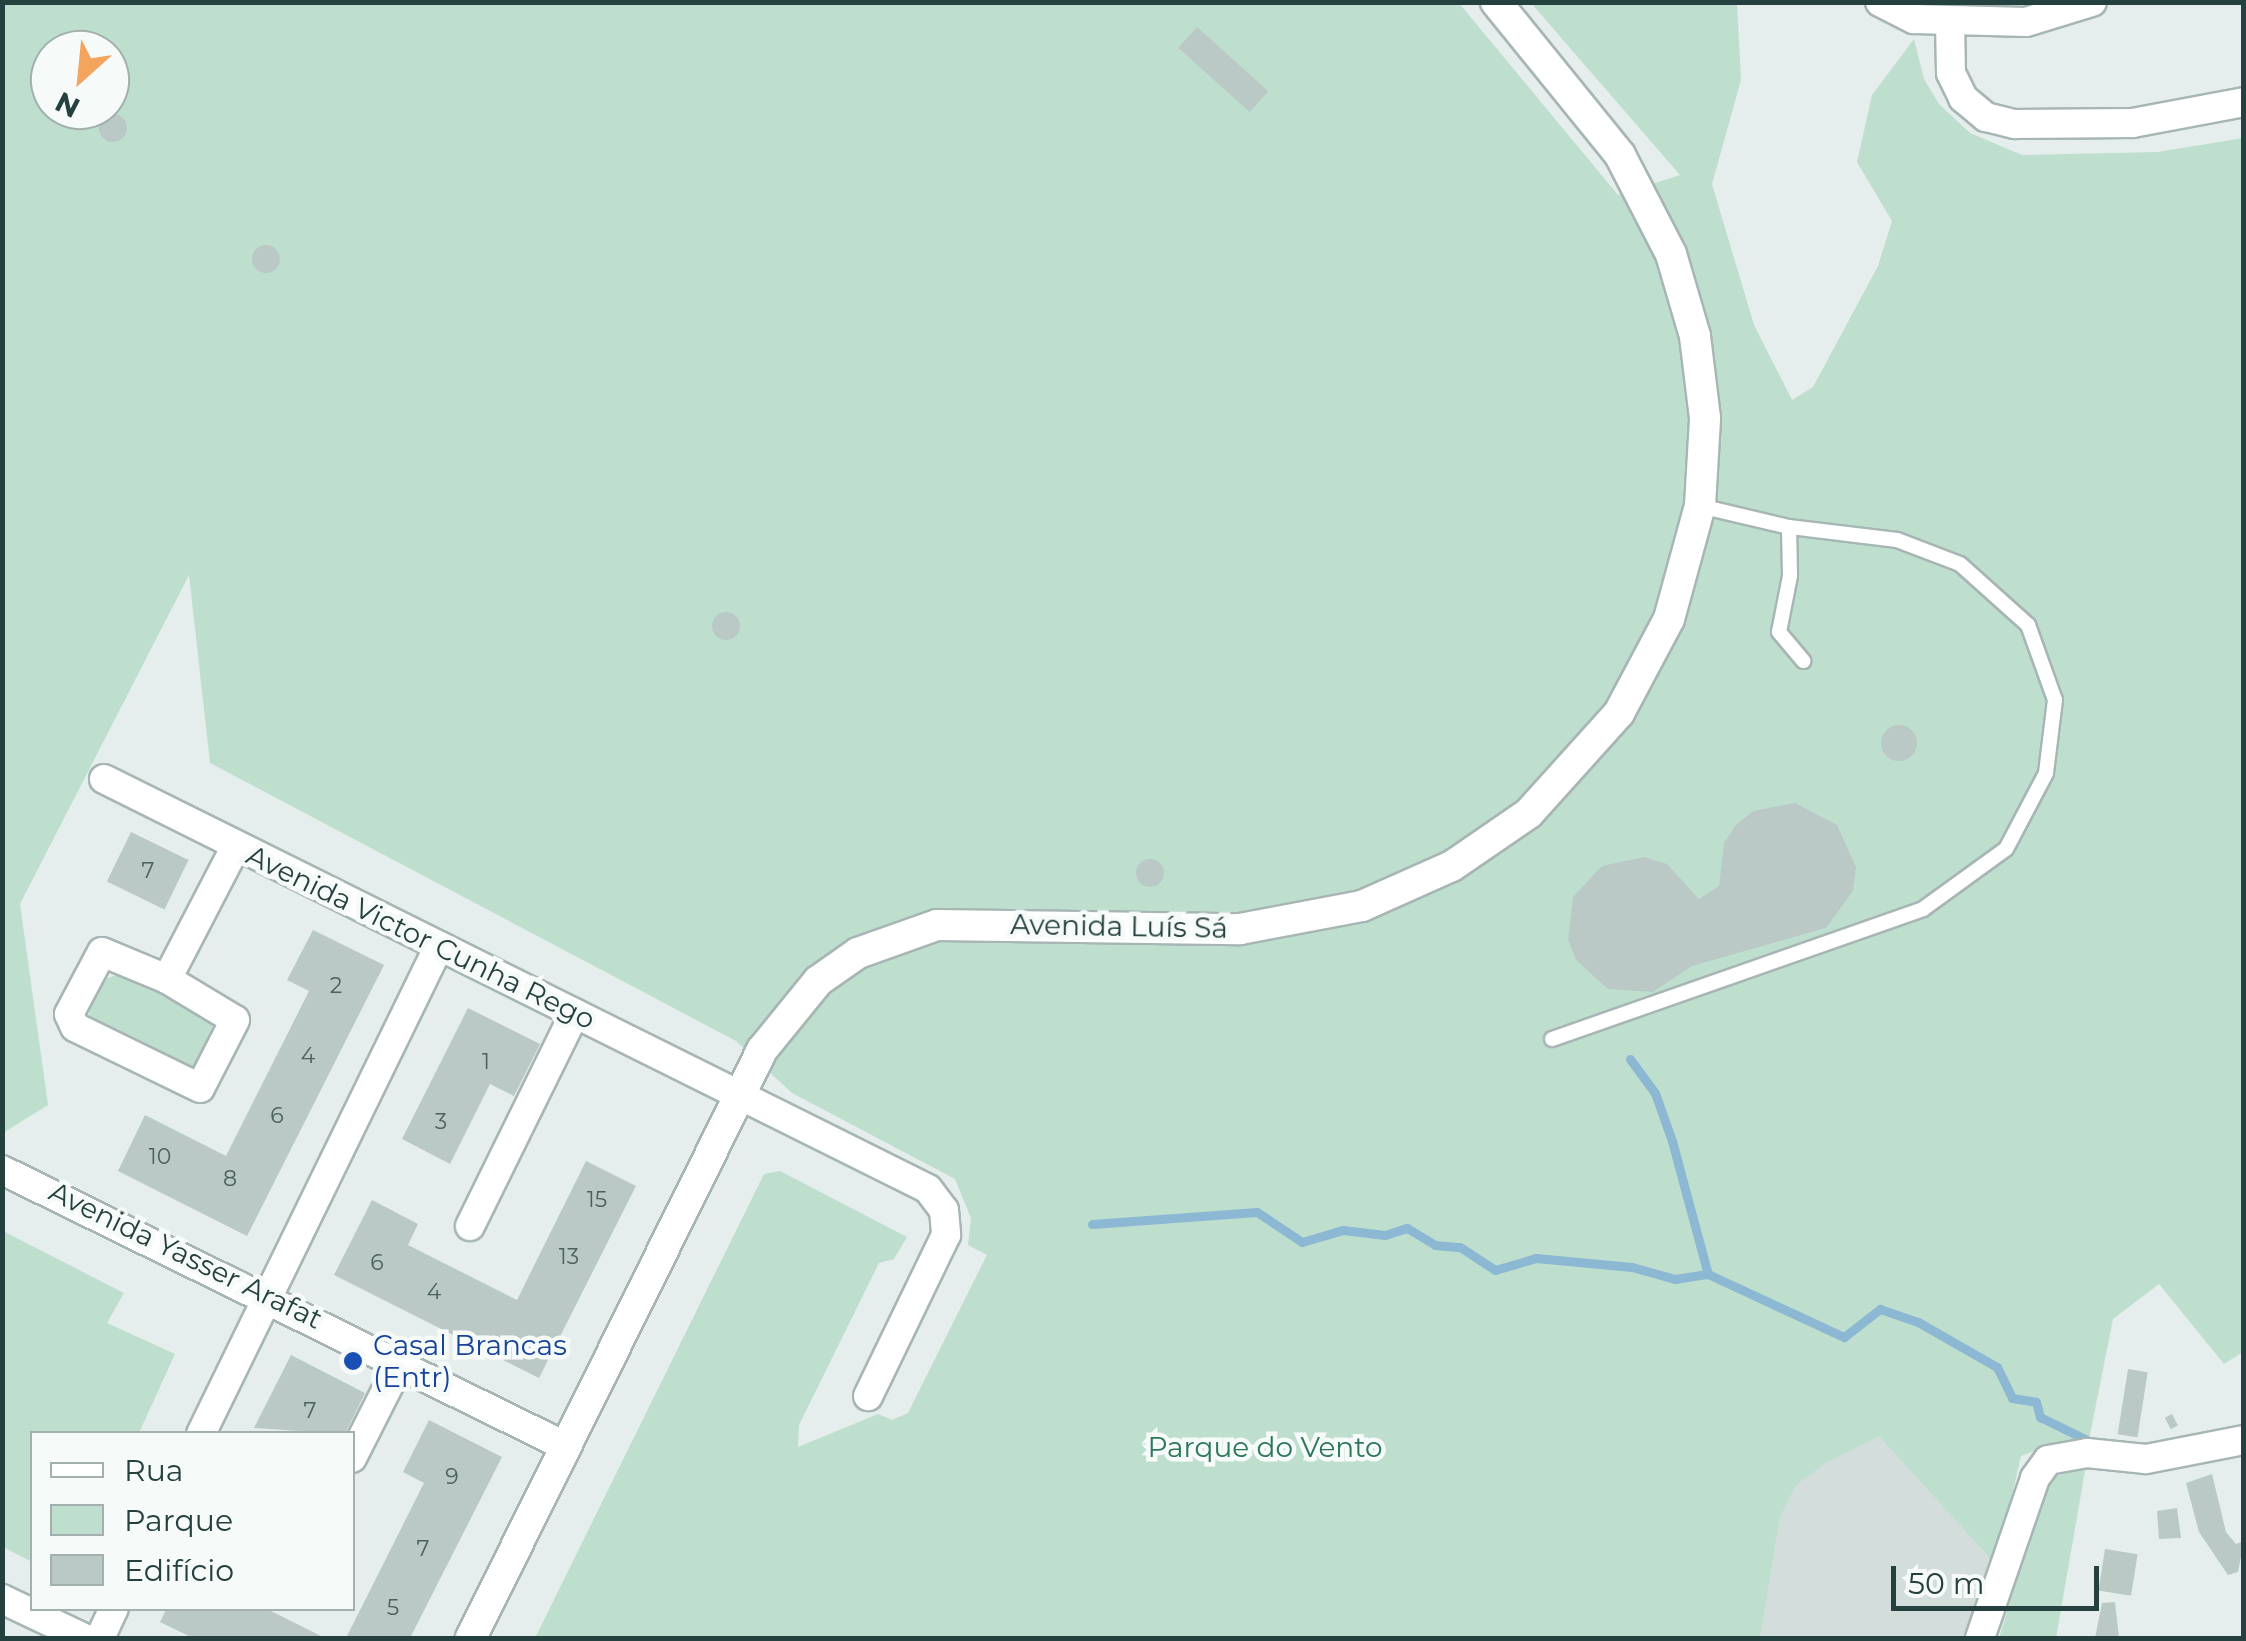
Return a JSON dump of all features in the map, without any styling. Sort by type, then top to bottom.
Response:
[{"type":"street","name":"Avenida Luís Sá","points":[[471,1638],[738,1095],[791,1008],[832,972],[895,936],[936,925],[1158,932],[1298,922],[1406,890],[1452,866],[1529,813],[1619,713],[1669,619],[1700,506],[1700,369],[1671,254],[1620,156],[1496,2]]},
{"type":"street","points":[[1880,2],[1914,19],[2026,22],[2092,2]]},
{"type":"street","points":[[1950,21],[1950,73],[1964,98],[1986,117],[2015,124],[2133,123],[2244,102]]},
{"type":"street","name":"Avenida Victor Cunha Rego","points":[[104,780],[928,1189],[944,1210],[946,1235],[868,1396]]},
{"type":"street","points":[[167,979],[236,846]]},
{"type":"street","points":[[202,1431],[439,946]]},
{"type":"street","points":[[102,952],[167,979],[235,1020],[200,1088],[69,1019],[102,952]]},
{"type":"street","points":[[470,1226],[575,1013]]},
{"type":"street","name":"Avenida Yasser Arafat","points":[[12,1172],[269,1296],[564,1446]]},
{"type":"street","points":[[355,1452],[400,1363]]},
{"type":"street","points":[[1980,1638],[2035,1478],[2048,1460],[2087,1452],[2146,1459],[2244,1440]]},
{"type":"street","points":[[2,1599],[53,1632],[84,1638]]},
{"type":"street","points":[[100,1638],[113,1611]]},
{"type":"lane","points":[[1552,1039],[1923,909],[2006,849],[2046,773],[2055,700],[2028,625],[1960,564],[1896,540],[1789,527],[1700,506]]},
{"type":"lane","points":[[1789,527],[1779,632],[1803,661]]},
{"type":"shaded area","points":[[1880,1436],[1996,1565],[1966,1638],[1646,1638],[1651,1477]]},
{"type":"green space","name":"Parque do Vento","points":[[3,3],[1459,3],[1618,195],[1680,175],[1531,3],[1737,3],[1741,80],[1712,184],[1754,325],[1792,400],[1813,387],[1878,266],[1892,221],[1857,162],[1872,95],[1914,39],[1924,79],[1939,104],[1970,133],[2022,155],[2158,152],[2243,138],[2243,1352],[2224,1364],[2159,1284],[2113,1319],[2088,1445],[2055,1443],[2021,1456],[1996,1565],[1879,1436],[1827,1462],[1796,1485],[1780,1517],[1760,1638],[535,1638],[764,1174],[780,1171],[907,1237],[894,1259],[879,1263],[799,1425],[798,1447],[878,1414],[892,1420],[908,1413],[987,1255],[968,1245],[971,1218],[955,1179],[792,1093],[736,1041],[210,763],[189,575],[20,904],[48,1105],[3,1133]]},
{"type":"green space","points":[[122,973],[209,1017],[214,1031],[200,1067],[187,1072],[90,1019],[87,999],[100,981]]},
{"type":"green space","points":[[3,1231],[124,1293],[107,1323],[175,1354],[140,1431],[30,1431],[30,1561],[3,1547]]},
{"type":"green space","points":[[2086,1465],[2056,1638],[1999,1638],[2047,1480]]},
{"type":"building","points":[[1197,27],[1268,91],[1250,112],[1178,48]]},
{"type":"building","points":[[99,130],[127,130],[123,138],[113,142]]},
{"type":"building","points":[[266,245],[276,249],[280,259],[276,269],[266,273],[256,269],[252,259],[256,249]]},
{"type":"building","points":[[726,612],[736,616],[740,626],[736,636],[726,640],[716,636],[712,626],[716,616]]},
{"type":"building","points":[[1899,725],[1912,730],[1917,743],[1912,756],[1899,761],[1886,756],[1881,743],[1886,730]]},
{"type":"building","points":[[1795,803],[1837,825],[1856,867],[1853,891],[1826,928],[1692,966],[1653,992],[1608,989],[1576,960],[1568,940],[1573,897],[1602,866],[1644,857],[1667,864],[1699,899],[1719,886],[1724,843],[1736,825],[1753,811]]},
{"type":"building","points":[[131,832],[189,860],[164,909],[107,881]]},
{"type":"building","points":[[1150,859],[1160,863],[1164,873],[1160,883],[1150,887],[1140,883],[1136,873],[1140,863]]},
{"type":"building","points":[[313,930],[384,965],[247,1236],[118,1171],[145,1115],[226,1156],[309,991],[287,980]]},
{"type":"building","points":[[468,1008],[540,1044],[514,1096],[490,1084],[450,1164],[402,1139]]},
{"type":"building","points":[[586,1161],[636,1186],[539,1378],[334,1275],[372,1200],[418,1224],[408,1245],[517,1300]]},
{"type":"building","points":[[291,1355],[365,1393],[346,1431],[254,1428]]},
{"type":"building","points":[[2128,1369],[2148,1372],[2137,1437],[2118,1434]]},
{"type":"building","points":[[2172,1414],[2178,1426],[2171,1429],[2165,1418]]},
{"type":"building","points":[[429,1420],[502,1457],[410,1638],[346,1638],[424,1483],[403,1472]]},
{"type":"building","points":[[2212,1474],[2226,1532],[2236,1544],[2244,1541],[2238,1572],[2228,1575],[2199,1532],[2186,1483]]},
{"type":"building","points":[[2177,1508],[2181,1538],[2159,1539],[2157,1511]]},
{"type":"building","points":[[2105,1549],[2138,1554],[2131,1596],[2098,1590]]},
{"type":"building","points":[[2115,1602],[2119,1638],[2095,1638],[2102,1603]]},
{"type":"building","points":[[166,1611],[271,1611],[325,1638],[193,1638],[160,1622]]},
{"type":"waterway","points":[[1630,1059],[1655,1093],[1708,1274]]},
{"type":"waterway","points":[[1092,1224],[1257,1212],[1302,1242],[1343,1230],[1385,1235],[1407,1228],[1435,1245],[1460,1247],[1495,1270],[1536,1258],[1632,1267],[1675,1279],[1708,1274],[1844,1337],[1880,1309],[1918,1322],[1997,1367],[2012,1398],[2036,1402],[2040,1417],[2091,1442]]},
{"type":"place","name":"Casal Brancas (Entr)","points":[[353,1361]]}]
